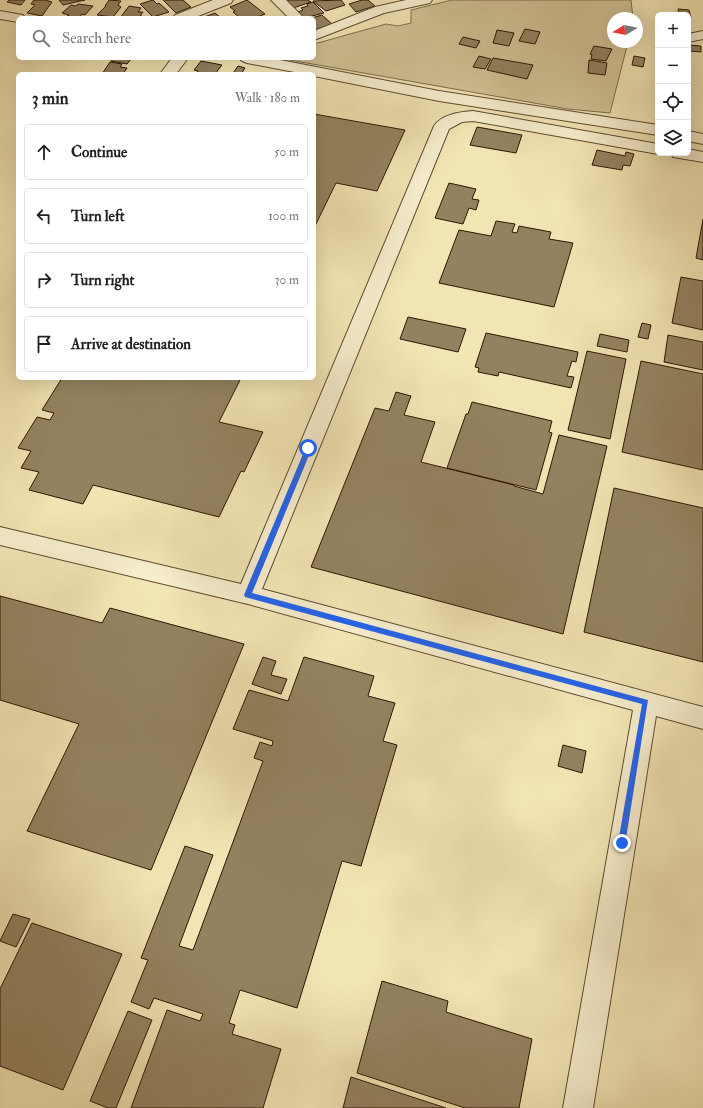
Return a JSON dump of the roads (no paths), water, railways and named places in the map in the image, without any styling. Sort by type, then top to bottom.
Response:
[{"type":"street","points":[[183,16],[203,3],[226,0]]},
{"type":"street","points":[[278,0],[295,16]]},
{"type":"street","points":[[316,35],[381,5],[425,0]]},
{"type":"street","points":[[0,15],[16,18]]},
{"type":"street","points":[[691,38],[703,36]]},
{"type":"street","points":[[170,72],[178,60]]},
{"type":"street","points":[[261,60],[439,96],[655,130]]},
{"type":"street","points":[[248,595],[442,126],[458,117],[473,116],[655,148]]},
{"type":"street","points":[[691,137],[703,139]]},
{"type":"street","points":[[691,155],[703,157]]},
{"type":"street","points":[[0,536],[248,595],[703,718]]},
{"type":"street","points":[[578,1108],[646,702]]}]
